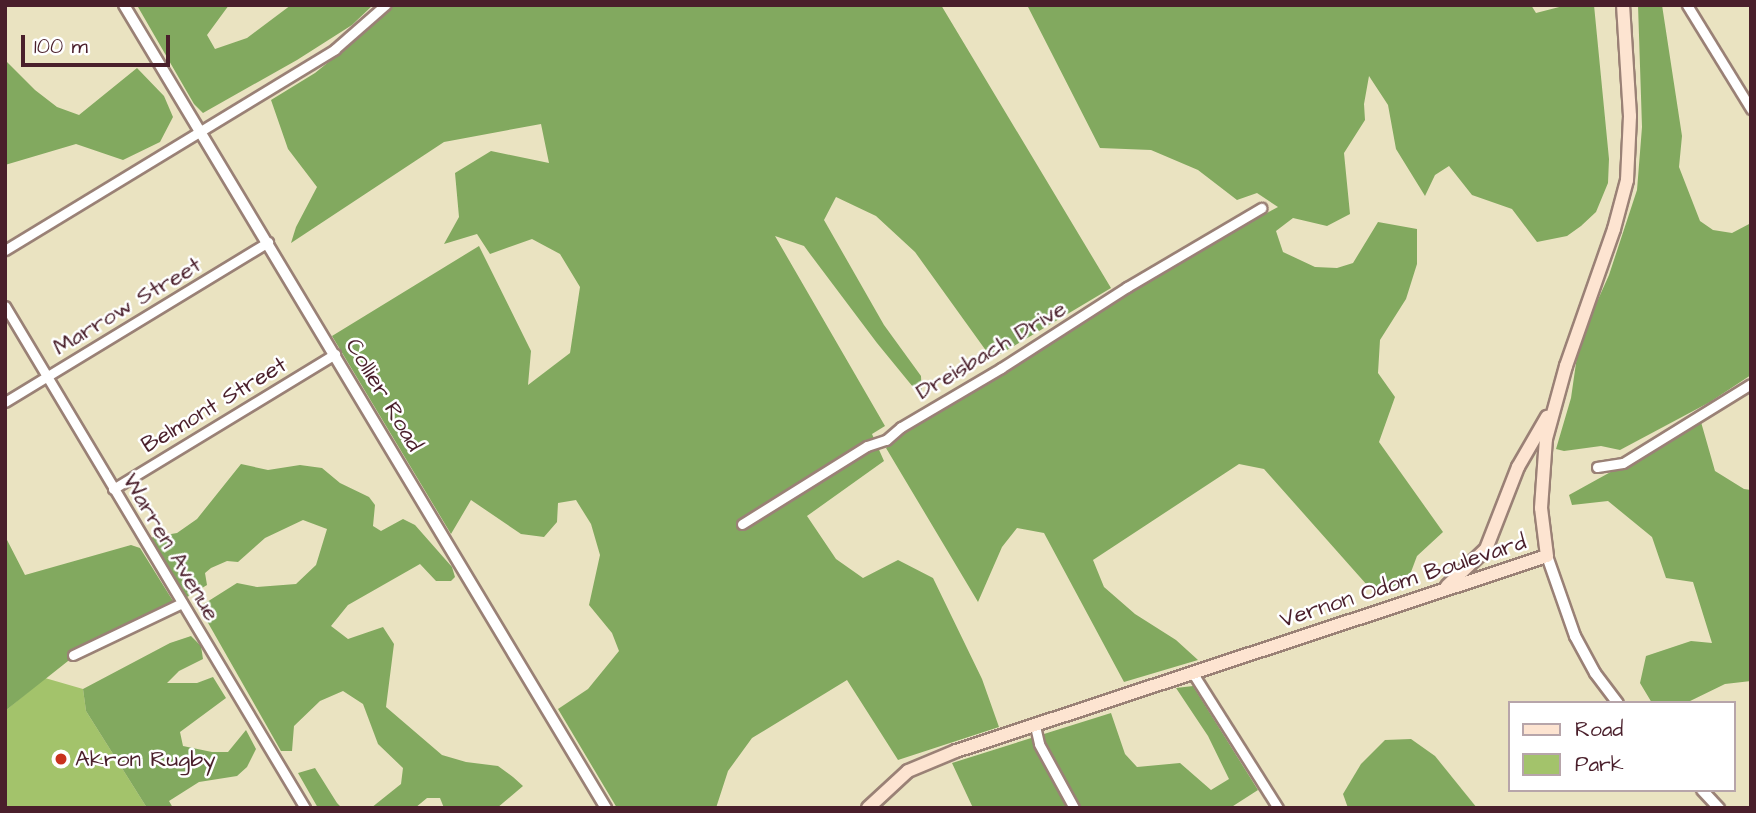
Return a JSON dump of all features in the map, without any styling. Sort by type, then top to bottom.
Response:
[{"type":"main road","name":"Vernon Odom Boulevard","points":[[868,808],[893,782],[916,767],[1192,672],[1547,556],[1541,488],[1553,407],[1615,229],[1627,180],[1630,116],[1623,5]]},
{"type":"main road","points":[[1442,590],[1486,550],[1518,467],[1553,407]]},
{"type":"street","name":"Collier Road","points":[[124,5],[606,808]]},
{"type":"street","points":[[5,250],[335,49],[385,5]]},
{"type":"street","points":[[1687,5],[1751,109]]},
{"type":"street","name":"Dreisbach Drive","points":[[742,524],[867,446],[886,440],[901,427],[1002,368],[1127,287],[1261,208]]},
{"type":"street","name":"Marrow Street","points":[[5,402],[268,242]]},
{"type":"street","name":"Warren Avenue","points":[[5,306],[305,808]]},
{"type":"street","name":"Belmont Street","points":[[113,489],[335,354]]},
{"type":"street","points":[[1597,467],[1623,463],[1751,384]]},
{"type":"street","points":[[1547,556],[1575,636],[1595,673],[1616,701]]},
{"type":"street","points":[[73,655],[182,603]]},
{"type":"street","points":[[1192,672],[1278,808]]},
{"type":"street","points":[[1035,726],[1039,744],[1074,808]]},
{"type":"street","points":[[1704,792],[1718,808]]},
{"type":"green space","points":[[229,5],[207,35],[215,49],[247,38],[291,5],[373,5],[352,25],[297,60],[203,113],[194,104],[138,7]]},
{"type":"green space","points":[[388,5],[941,5],[1111,288],[992,359],[915,252],[876,216],[836,197],[824,220],[884,325],[921,376],[922,398],[804,246],[775,236],[885,426],[872,434],[884,461],[807,516],[836,559],[863,578],[898,560],[933,578],[982,679],[999,727],[898,760],[847,680],[752,738],[728,771],[716,808],[617,808],[558,709],[588,689],[619,651],[612,633],[589,605],[600,555],[591,524],[576,500],[558,503],[557,522],[544,537],[521,534],[471,500],[451,534],[332,336],[479,246],[531,351],[528,385],[570,353],[580,287],[560,254],[532,239],[490,254],[477,234],[444,244],[459,217],[455,173],[491,151],[549,163],[541,124],[444,142],[291,243],[296,227],[317,187],[288,149],[271,100],[315,73],[352,43]]},
{"type":"green space","points":[[1027,5],[1531,5],[1536,13],[1567,5],[1594,5],[1609,159],[1608,183],[1596,212],[1567,236],[1537,242],[1512,209],[1472,195],[1449,166],[1435,175],[1425,196],[1396,149],[1388,105],[1369,76],[1364,104],[1365,120],[1344,153],[1350,214],[1327,226],[1293,218],[1276,231],[1283,252],[1315,267],[1337,268],[1353,263],[1378,222],[1417,229],[1417,264],[1406,299],[1380,340],[1378,373],[1395,397],[1379,442],[1443,532],[1417,556],[1408,580],[1375,594],[1264,469],[1239,464],[1093,560],[1104,587],[1135,614],[1176,640],[1198,660],[1124,682],[1044,533],[1017,528],[1002,547],[978,602],[886,448],[899,433],[1209,244],[1278,207],[1257,193],[1237,200],[1198,170],[1151,150],[1100,148]]},
{"type":"green space","points":[[1638,5],[1662,5],[1682,136],[1679,167],[1700,221],[1713,230],[1732,233],[1751,223],[1751,375],[1710,402],[1620,450],[1601,446],[1564,451],[1556,449],[1571,398],[1579,342],[1609,275],[1637,190],[1642,127]]},
{"type":"green space","points":[[5,60],[35,90],[57,107],[79,115],[137,68],[164,96],[173,117],[160,142],[123,160],[76,144],[5,165]]},
{"type":"green space","points":[[1701,422],[1715,471],[1744,489],[1751,490],[1751,681],[1725,684],[1690,701],[1651,701],[1640,683],[1646,656],[1691,641],[1712,643],[1693,582],[1666,578],[1652,537],[1608,501],[1572,505],[1569,495]]},
{"type":"green space","points":[[241,464],[268,470],[300,465],[322,468],[340,483],[369,497],[375,505],[373,526],[381,531],[403,519],[415,525],[452,567],[455,577],[451,581],[436,581],[420,564],[348,605],[331,626],[348,639],[383,627],[394,644],[386,707],[442,755],[466,762],[498,766],[523,786],[497,808],[444,808],[440,798],[427,798],[415,808],[371,808],[401,784],[403,768],[378,744],[363,704],[343,691],[320,701],[294,726],[292,751],[281,751],[199,607],[237,583],[257,587],[296,584],[316,565],[327,529],[303,520],[265,538],[238,562],[227,561],[211,568],[205,573],[207,585],[187,597],[148,538],[177,533],[197,519]]},
{"type":"green space","points":[[5,536],[25,575],[131,545],[140,548],[173,601],[97,638],[5,711]]},
{"type":"green space","points":[[191,636],[201,646],[203,659],[179,671],[167,683],[197,683],[213,677],[226,698],[180,732],[183,746],[212,752],[228,752],[246,730],[256,749],[247,767],[237,776],[199,782],[169,801],[173,808],[147,808],[86,711],[83,689],[170,643]]},
{"type":"green space","name":"Akron Rugby","points":[[45,678],[83,689],[86,711],[147,808],[5,808],[5,711]]},
{"type":"green space","points":[[1193,686],[1258,790],[1230,808],[973,808],[952,763],[1111,713],[1125,754],[1137,767],[1180,763],[1211,790],[1229,779],[1208,736],[1176,688]]},
{"type":"green space","points":[[1411,739],[1435,756],[1477,808],[1348,808],[1343,794],[1361,764],[1385,740]]},
{"type":"green space","points":[[315,768],[342,808],[318,808],[298,773]]},
{"type":"place","name":"Akron Rugby","points":[[61,759]]}]
